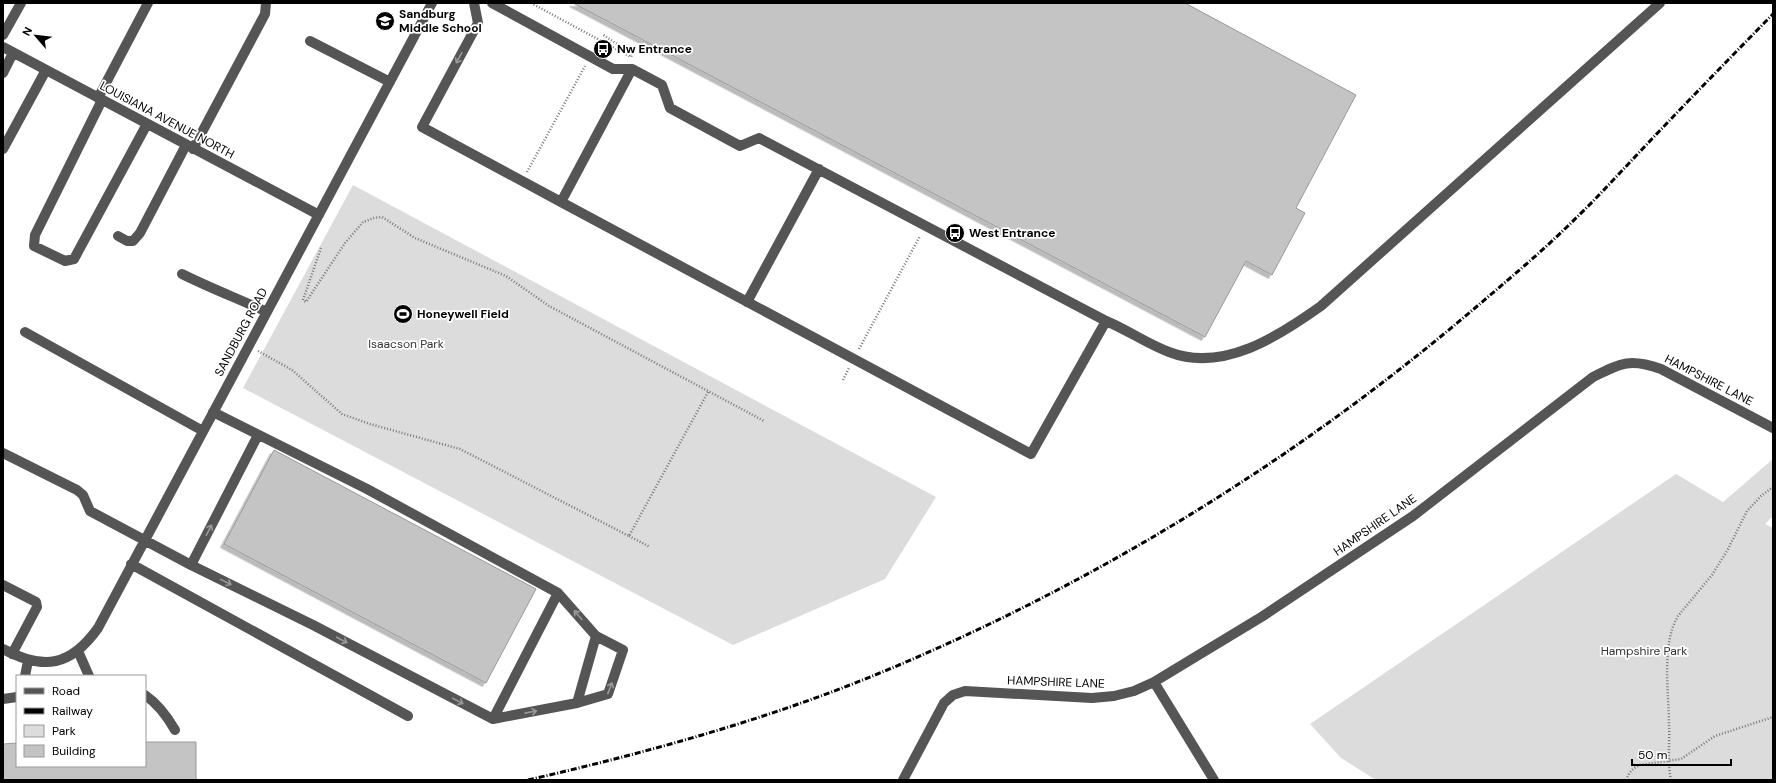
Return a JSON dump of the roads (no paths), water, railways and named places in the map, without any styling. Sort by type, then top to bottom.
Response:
[{"type":"street","points":[[3,34],[22,3]]},
{"type":"street","points":[[147,124],[74,258],[65,261],[34,246],[35,235],[148,3]]},
{"type":"street","points":[[118,236],[127,241],[133,241],[140,233],[265,14],[266,3]]},
{"type":"street","name":"SANDBURG ROAD","points":[[28,661],[42,663],[59,660],[78,652],[88,642],[98,628],[432,3]]},
{"type":"street","points":[[474,3],[478,23],[422,128],[1031,454],[1106,321]]},
{"type":"street","points":[[492,3],[505,6],[590,57],[613,69],[632,68],[662,85],[670,108],[740,146],[759,138],[1106,321],[1121,327],[1168,352],[1190,357],[1217,357],[1248,349],[1279,334],[1321,306],[1660,3]]},
{"type":"street","points":[[310,41],[390,82]]},
{"type":"street","name":"LOUISIANA AVENUE NORTH","points":[[3,47],[319,215]]},
{"type":"street","points":[[3,73],[13,53]]},
{"type":"street","points":[[560,202],[632,68]]},
{"type":"street","points":[[3,149],[46,70]]},
{"type":"street","points":[[747,302],[819,169]]},
{"type":"street","points":[[182,274],[208,287],[233,296],[267,312]]},
{"type":"street","points":[[25,332],[203,431]]},
{"type":"street","name":"HAMPSHIRE LANE","points":[[903,780],[944,703],[953,695],[965,691],[1092,698],[1114,696],[1134,691],[1154,682],[1263,616],[1413,516],[1592,377],[1614,366],[1630,362],[1646,364],[1661,369],[1773,428]]},
{"type":"street","points":[[3,453],[77,490],[83,495],[90,511],[145,539],[191,565],[313,625],[493,719],[577,703],[608,694],[623,650],[596,636],[558,593],[366,489],[213,412]]},
{"type":"street","points":[[191,565],[258,435]]},
{"type":"street","points":[[132,564],[408,716]]},
{"type":"street","points":[[3,585],[36,602],[37,607],[7,652],[28,661],[25,675]]},
{"type":"street","points":[[493,719],[558,593]]},
{"type":"street","points":[[577,703],[596,636]]},
{"type":"street","points":[[78,652],[90,675]]},
{"type":"street","points":[[1154,682],[1214,780]]},
{"type":"street","points":[[3,699],[16,697]]},
{"type":"street","points":[[146,697],[155,702],[167,716],[175,730]]},
{"type":"railway","points":[[528,780],[622,757],[716,731],[809,700],[899,665],[977,630],[1053,592],[1127,552],[1200,508],[1272,462],[1341,413],[1409,362],[1475,308],[1552,241],[1591,204],[1685,104],[1773,14]]},
{"type":"place","name":"Sandburg Middle School","points":[[385,21]]},
{"type":"place","name":"Nw Entrance","points":[[603,49]]},
{"type":"place","name":"West Entrance","points":[[955,233]]},
{"type":"place","name":"Honeywell Field","points":[[403,314]]},
{"type":"park label","name":"Isaacson Park","points":[[406,344]]},
{"type":"park label","name":"Hampshire Park","points":[[1644,651]]}]
